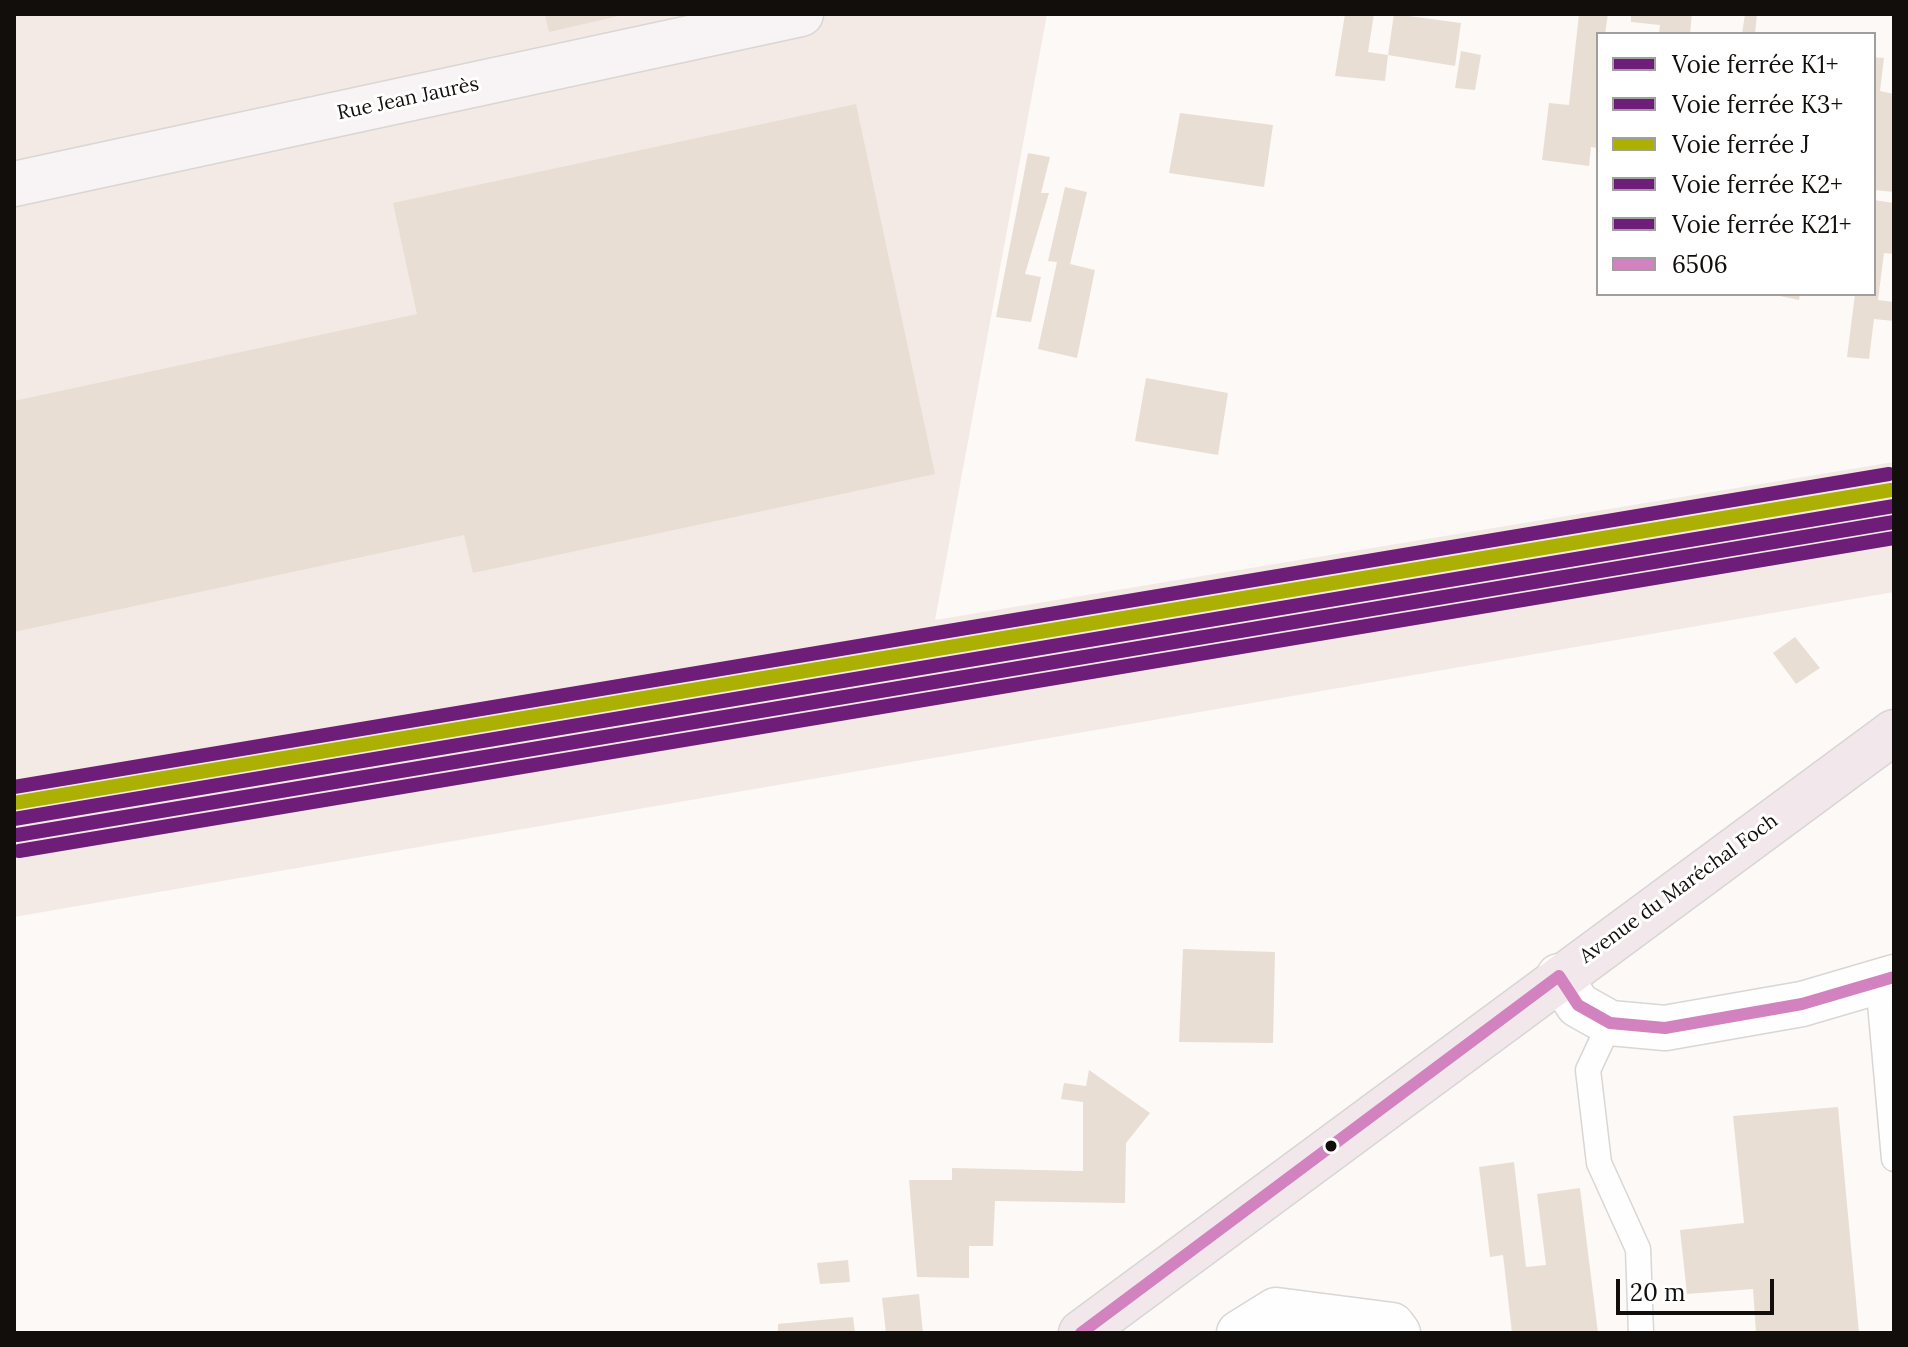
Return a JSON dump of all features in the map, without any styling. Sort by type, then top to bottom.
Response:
[{"type":"main road","name":"Rue Jean Jaurès","points":[[14,184],[801,14]]},
{"type":"main road","name":"Avenue du Maréchal Foch","points":[[1081,1333],[1559,976],[1894,732]]},
{"type":"street","points":[[1559,976],[1578,1005],[1610,1023],[1665,1028],[1802,1004],[1886,979]]},
{"type":"street","points":[[1239,1333],[1276,1310],[1392,1325],[1398,1333]]},
{"type":"lane","points":[[1886,979],[1894,1159]]},
{"type":"lane","points":[[1610,1023],[1588,1070],[1599,1163],[1638,1249],[1641,1333]]},
{"type":"shaded area","points":[[14,14],[1047,14],[935,620],[1894,462],[1894,592],[14,917]]},
{"type":"building","points":[[545,14],[622,14],[623,15],[549,32]]},
{"type":"building","points":[[1345,14],[1374,14],[1368,52],[1388,55],[1385,81],[1335,76]]},
{"type":"building","points":[[1394,14],[1461,23],[1455,66],[1388,55]]},
{"type":"building","points":[[1579,14],[1608,14],[1605,32],[1596,32],[1596,148],[1591,147],[1589,166],[1542,160],[1549,103],[1569,105]]},
{"type":"building","points":[[1631,14],[1692,14],[1690,32],[1659,32],[1660,25],[1631,22]]},
{"type":"building","points":[[1745,14],[1757,14],[1755,32],[1742,32]]},
{"type":"building","points":[[1461,51],[1481,55],[1475,90],[1455,88]]},
{"type":"building","points":[[1876,57],[1884,58],[1880,91],[1894,94],[1894,192],[1876,190]]},
{"type":"building","points":[[856,104],[935,474],[473,573],[464,535],[14,632],[14,401],[417,314],[393,203]]},
{"type":"building","points":[[1180,113],[1273,125],[1264,187],[1169,173]]},
{"type":"building","points":[[1028,153],[1050,157],[1041,193],[1049,193],[1025,274],[1041,277],[1031,322],[996,317]]},
{"type":"building","points":[[1065,187],[1087,192],[1070,264],[1095,270],[1077,358],[1038,349],[1057,262],[1048,261]]},
{"type":"building","points":[[1876,200],[1894,203],[1894,254],[1884,253],[1878,300],[1894,302],[1894,321],[1874,319],[1869,359],[1847,357],[1855,296],[1876,296]]},
{"type":"building","points":[[1146,378],[1228,393],[1218,455],[1135,441]]},
{"type":"building","points":[[1795,637],[1820,668],[1796,684],[1773,653]]},
{"type":"building","points":[[1183,949],[1275,952],[1273,1043],[1179,1042]]},
{"type":"building","points":[[1089,1070],[1150,1113],[1126,1143],[1125,1203],[995,1201],[993,1246],[969,1246],[969,1278],[917,1277],[909,1180],[952,1180],[952,1168],[1083,1171],[1083,1102],[1061,1099],[1064,1083],[1086,1086]]},
{"type":"building","points":[[1838,1107],[1859,1333],[1756,1333],[1753,1289],[1687,1294],[1680,1230],[1744,1223],[1733,1116]]},
{"type":"building","points":[[1514,1162],[1526,1267],[1546,1265],[1537,1194],[1580,1188],[1598,1333],[1512,1333],[1503,1255],[1490,1257],[1479,1167]]},
{"type":"building","points":[[848,1260],[850,1282],[820,1284],[817,1263]]},
{"type":"building","points":[[919,1294],[923,1333],[886,1333],[882,1298]]},
{"type":"building","points":[[853,1317],[855,1333],[778,1333],[778,1324]]},
{"type":"rail line","name":"K21+","points":[[14,787],[1889,474]]},
{"type":"rail line","name":"J","points":[[14,803],[1891,490]]},
{"type":"rail line","name":"K1+","points":[[14,819],[1894,506]]},
{"type":"rail line","name":"K3+","points":[[17,835],[1894,522]]},
{"type":"rail line","name":"K2+","points":[[19,851],[1894,538]]},
{"type":"transit line","name":"6506","points":[[1081,1333],[1559,976],[1578,1005],[1610,1023],[1665,1028],[1802,1004],[1894,977]]}]
